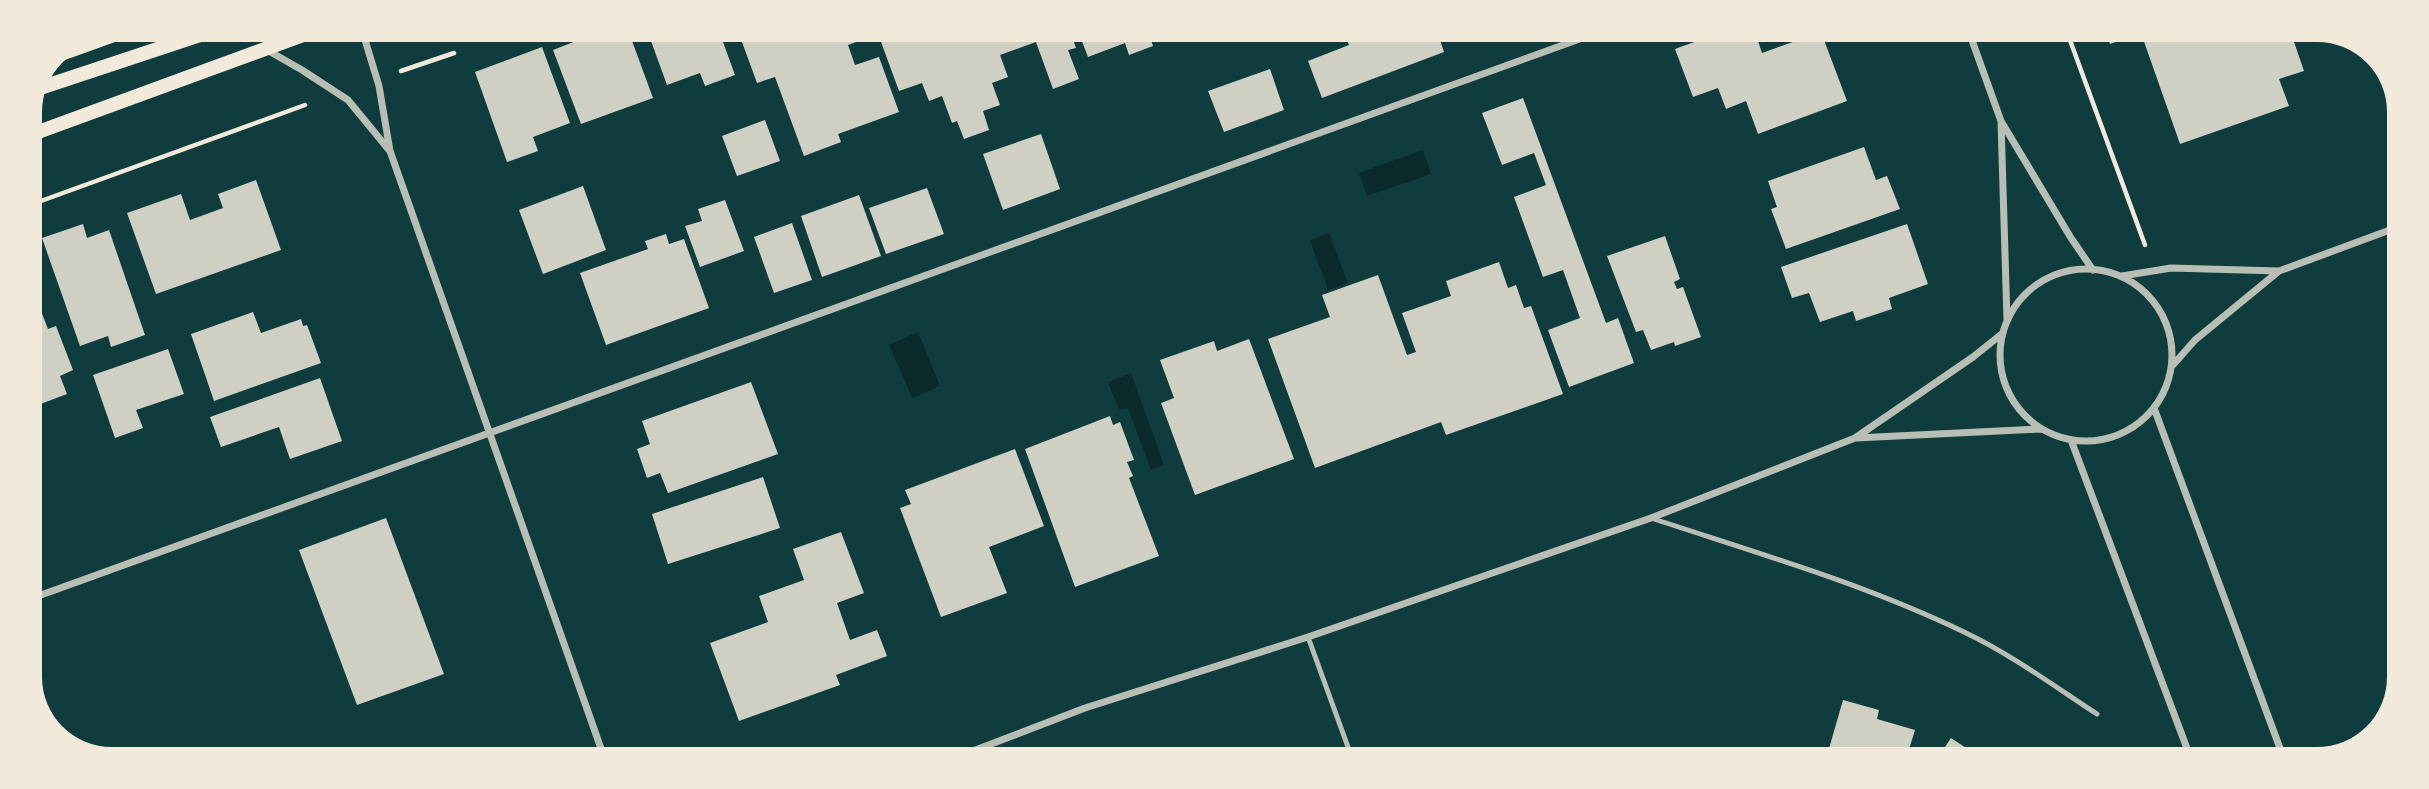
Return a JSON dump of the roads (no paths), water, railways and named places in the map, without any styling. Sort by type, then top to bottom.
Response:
[{"type":"main road","points":[[47,86],[179,42]]},
{"type":"main road","points":[[42,131],[284,42]]},
{"type":"street","points":[[366,42],[379,86],[390,150],[600,747]]},
{"type":"street","points":[[42,595],[1571,42]]},
{"type":"street","points":[[1973,42],[2001,121],[2093,270]]},
{"type":"street","points":[[265,49],[348,100],[390,150]]},
{"type":"street","points":[[2001,121],[2007,320]]},
{"type":"street","points":[[2172,366],[2195,340],[2279,271],[2387,231]]},
{"type":"street","points":[[2121,276],[2171,268],[2279,271]]},
{"type":"street","points":[[2093,270],[2121,276],[2144,291],[2161,313],[2171,339],[2172,366],[2166,388],[2154,408],[2137,425],[2117,436],[2094,441],[2071,440],[2041,429],[2020,410],[2006,387],[2000,361],[2003,333],[2007,320],[2022,298],[2042,281],[2067,271],[2093,270]]},
{"type":"street","points":[[983,747],[1085,708],[1308,637],[1651,518],[1855,438],[1973,357],[2003,333]]},
{"type":"street","points":[[2154,408],[2280,747]]},
{"type":"street","points":[[1855,438],[2041,429]]},
{"type":"street","points":[[2071,440],[2187,747]]},
{"type":"lane","points":[[1651,518],[1867,591],[1927,615],[1995,648],[2096,714]]},
{"type":"lane","points":[[1308,637],[1348,747]]},
{"type":"water","points":[[1423,150],[1431,174],[1367,196],[1359,173]]},
{"type":"water","points":[[1329,233],[1348,283],[1328,290],[1310,240]]},
{"type":"water","points":[[918,332],[940,386],[912,398],[889,345]]},
{"type":"water","points":[[1131,373],[1164,465],[1151,470],[1128,408],[1119,410],[1108,382]]}]
